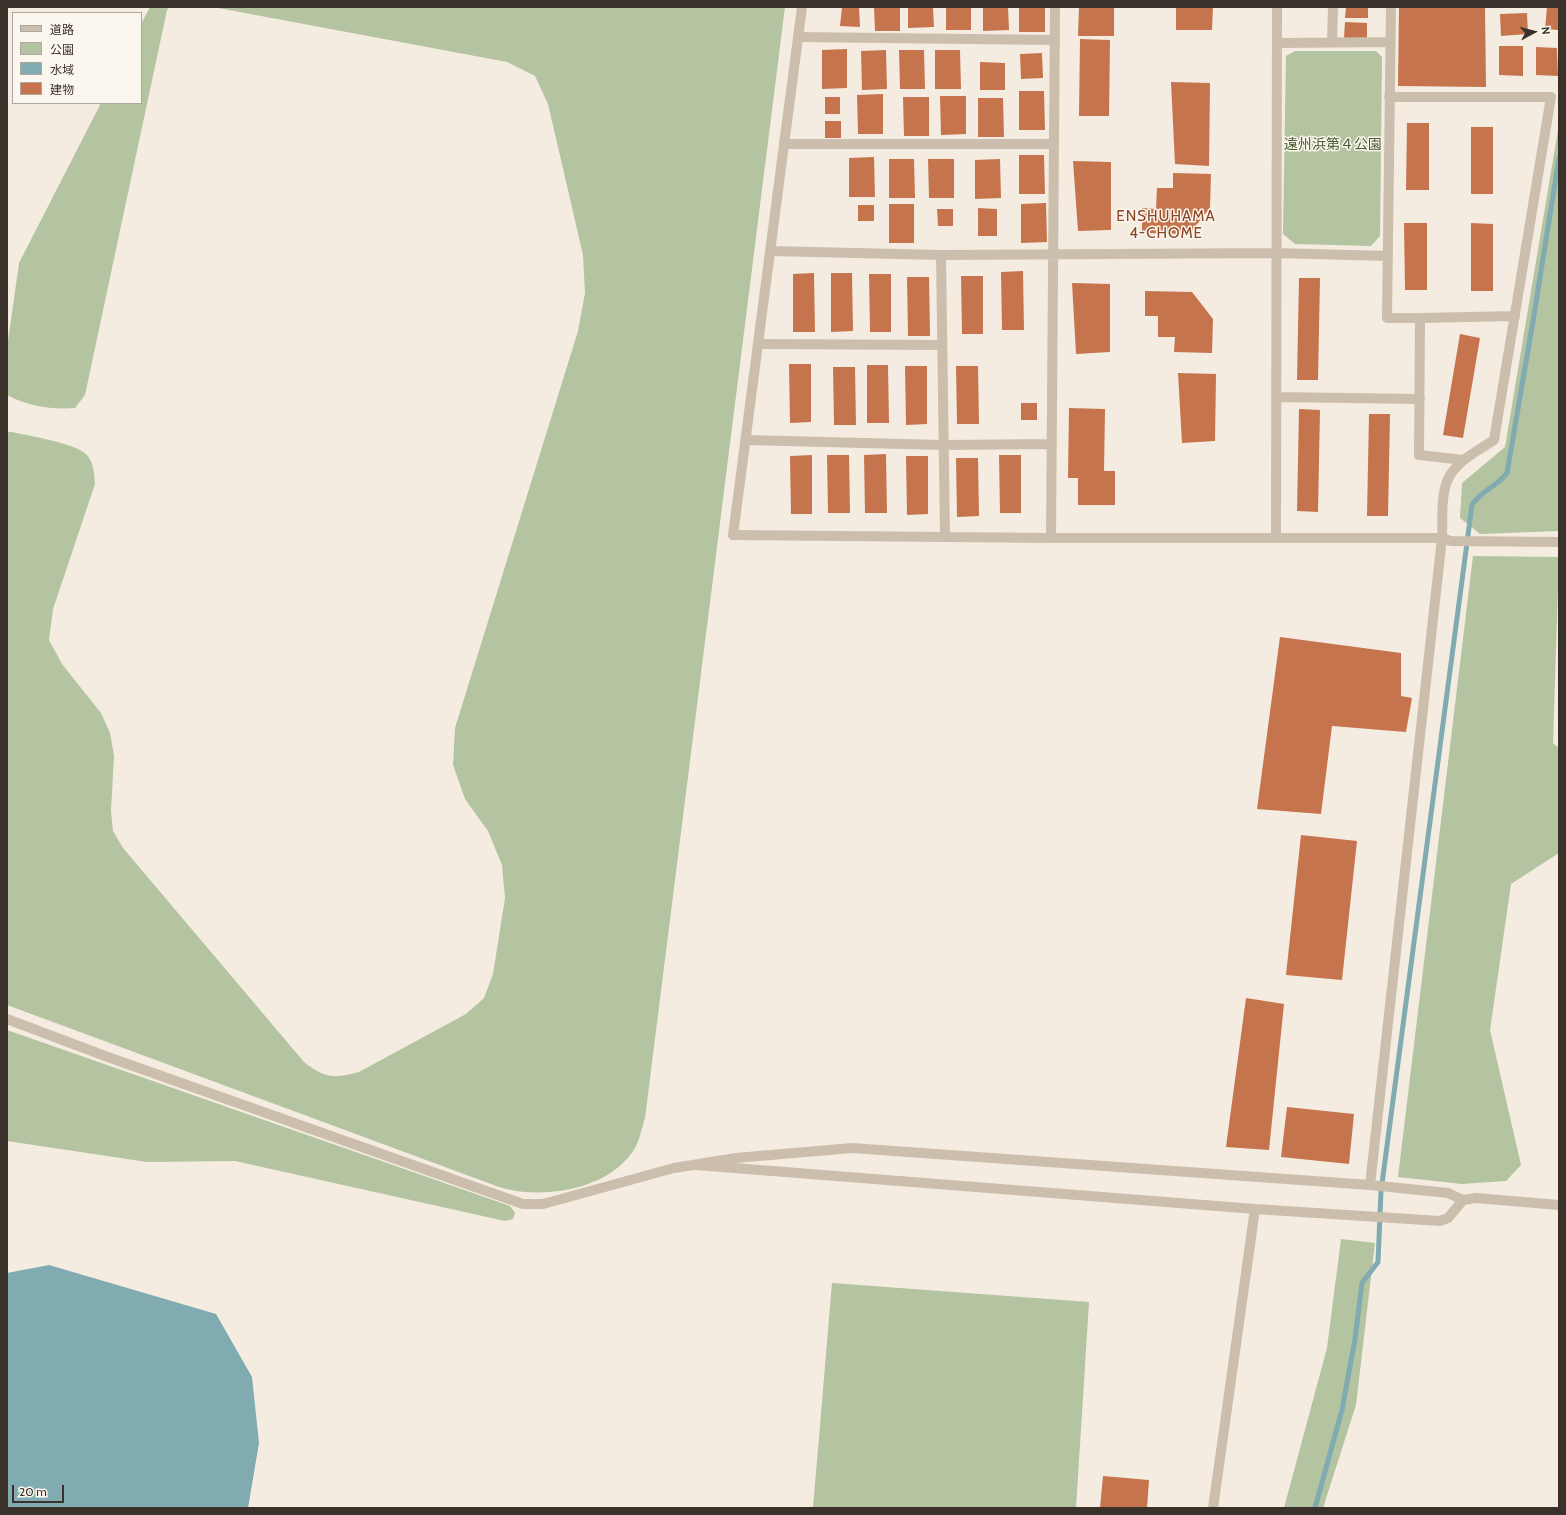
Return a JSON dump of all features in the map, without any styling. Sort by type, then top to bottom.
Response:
[{"type":"street","points":[[802,7],[733,534],[1051,538],[1442,538],[1452,541],[1559,542]]},
{"type":"street","points":[[1051,538],[1056,7]]},
{"type":"street","points":[[1276,537],[1277,7]]},
{"type":"street","points":[[1332,42],[1333,7]]},
{"type":"street","points":[[1391,7],[1386,318],[1515,316]]},
{"type":"street","points":[[798,38],[1055,40]]},
{"type":"street","points":[[1277,43],[1390,42]]},
{"type":"street","points":[[1370,1185],[1442,538],[1444,496],[1449,477],[1464,460],[1494,440],[1551,97],[1389,97]]},
{"type":"street","points":[[784,144],[1054,144]]},
{"type":"street","points":[[770,251],[941,255],[1276,253],[1388,256]]},
{"type":"street","points":[[941,255],[945,536]]},
{"type":"street","points":[[1420,318],[1419,455],[1464,460]]},
{"type":"street","points":[[758,344],[942,345]]},
{"type":"street","points":[[1277,396],[1420,399]]},
{"type":"street","points":[[746,440],[943,445],[1052,444]]},
{"type":"street","points":[[7,1019],[105,1056],[523,1204],[543,1204],[674,1168],[736,1158],[852,1148],[1370,1185],[1448,1193],[1463,1200],[1476,1198],[1559,1205]]},
{"type":"street","points":[[696,1165],[1254,1209],[1440,1221],[1448,1218],[1463,1200]]},
{"type":"street","points":[[1213,1508],[1254,1209]]},
{"type":"green space","points":[[150,7],[169,7],[167,10],[85,395],[75,408],[49,408],[23,402],[7,395],[7,348],[19,263],[100,104],[142,104],[142,22]]},
{"type":"green space","points":[[213,7],[785,7],[645,1118],[637,1144],[626,1160],[615,1170],[602,1178],[572,1189],[541,1192],[519,1192],[499,1187],[7,1005],[7,432],[40,438],[73,447],[87,455],[92,465],[95,484],[53,609],[49,640],[62,664],[101,713],[110,733],[114,756],[111,811],[113,831],[123,848],[304,1062],[318,1071],[330,1076],[343,1076],[359,1072],[466,1014],[484,998],[493,974],[505,898],[502,865],[488,831],[465,799],[453,765],[455,728],[578,331],[585,293],[583,255],[548,104],[535,76],[507,62]]},
{"type":"green space","name":"遠州浜第４公園","points":[[1295,51],[1376,51],[1382,57],[1380,236],[1371,246],[1295,244],[1283,234],[1286,56]]},
{"type":"green space","points":[[1559,124],[1559,531],[1480,534],[1460,518],[1462,483],[1505,447]]},
{"type":"green space","points":[[1473,556],[1559,557],[1553,743],[1559,748],[1559,853],[1511,884],[1490,1030],[1521,1165],[1506,1181],[1462,1184],[1398,1177]]},
{"type":"green space","points":[[7,1030],[510,1206],[515,1213],[513,1219],[505,1221],[235,1161],[147,1162],[7,1141]]},
{"type":"green space","points":[[1341,1239],[1375,1243],[1356,1405],[1323,1508],[1284,1508],[1327,1348]]},
{"type":"green space","points":[[832,1283],[1089,1302],[1076,1508],[813,1508]]},
{"type":"water","points":[[49,1265],[216,1314],[252,1377],[259,1443],[248,1508],[7,1508],[7,1273]]},
{"type":"building","points":[[842,7],[859,7],[860,27],[840,26]]},
{"type":"building","points":[[874,7],[900,7],[900,31],[875,31]]},
{"type":"building","points":[[908,7],[933,7],[934,27],[908,28]]},
{"type":"building","points":[[946,7],[971,7],[971,30],[946,30]]},
{"type":"building","points":[[983,7],[1008,7],[1009,30],[983,31]]},
{"type":"building","points":[[1019,7],[1045,7],[1045,32],[1019,32]]},
{"type":"building","points":[[1079,7],[1114,7],[1114,36],[1078,36]]},
{"type":"building","points":[[1176,7],[1213,7],[1212,30],[1176,30]]},
{"type":"building","points":[[1346,7],[1368,7],[1368,18],[1345,18]]},
{"type":"building","points":[[1399,7],[1485,7],[1486,87],[1398,86]]},
{"type":"building","points":[[1547,7],[1559,7],[1559,30],[1545,29]]},
{"type":"building","points":[[1527,13],[1528,34],[1501,36],[1500,14]]},
{"type":"building","points":[[1345,22],[1367,23],[1367,39],[1344,38]]},
{"type":"building","points":[[1080,39],[1110,40],[1109,116],[1079,116]]},
{"type":"building","points":[[1499,46],[1523,46],[1523,76],[1499,75]]},
{"type":"building","points":[[1536,47],[1557,48],[1558,76],[1536,75]]},
{"type":"building","points":[[847,49],[847,88],[822,89],[822,50]]},
{"type":"building","points":[[886,50],[887,89],[862,90],[861,51]]},
{"type":"building","points":[[899,50],[924,50],[925,89],[900,89]]},
{"type":"building","points":[[935,50],[960,50],[961,89],[935,89]]},
{"type":"building","points":[[1042,53],[1043,78],[1021,79],[1020,54]]},
{"type":"building","points":[[980,62],[1005,63],[1005,90],[980,90]]},
{"type":"building","points":[[1171,82],[1210,83],[1209,166],[1175,164]]},
{"type":"building","points":[[1019,91],[1044,91],[1045,130],[1019,130]]},
{"type":"building","points":[[883,94],[883,134],[858,134],[857,95]]},
{"type":"building","points":[[940,96],[966,96],[966,134],[941,135]]},
{"type":"building","points":[[825,97],[840,97],[840,114],[825,114]]},
{"type":"building","points":[[903,97],[929,97],[929,136],[904,136]]},
{"type":"building","points":[[978,98],[1003,98],[1004,137],[978,137]]},
{"type":"building","points":[[825,121],[841,121],[841,138],[825,138]]},
{"type":"building","points":[[1407,123],[1429,123],[1429,190],[1406,190]]},
{"type":"building","points":[[1471,127],[1493,127],[1493,194],[1471,194]]},
{"type":"building","points":[[1019,155],[1044,155],[1045,194],[1019,194]]},
{"type":"building","points":[[874,157],[875,197],[849,197],[849,158]]},
{"type":"building","points":[[889,159],[914,159],[915,198],[889,198]]},
{"type":"building","points":[[928,159],[954,159],[954,198],[929,198]]},
{"type":"building","points":[[1000,159],[1001,198],[975,199],[975,160]]},
{"type":"building","points":[[1073,161],[1111,162],[1111,230],[1078,231]]},
{"type":"building","points":[[1173,173],[1211,174],[1210,208],[1189,234],[1142,233],[1142,208],[1156,209],[1157,188],[1173,188]]},
{"type":"building","points":[[1046,203],[1047,242],[1021,243],[1021,204]]},
{"type":"building","points":[[889,204],[914,204],[914,243],[889,243]]},
{"type":"building","points":[[858,205],[874,205],[874,221],[858,221]]},
{"type":"building","points":[[978,208],[997,209],[997,236],[978,236]]},
{"type":"building","points":[[937,209],[953,209],[953,226],[938,226]]},
{"type":"building","points":[[1404,223],[1427,223],[1427,290],[1405,290]]},
{"type":"building","points":[[1471,223],[1493,224],[1493,291],[1471,291]]},
{"type":"building","points":[[1023,271],[1024,330],[1002,330],[1001,272]]},
{"type":"building","points":[[814,273],[815,332],[793,332],[793,274]]},
{"type":"building","points":[[831,273],[852,273],[853,331],[831,332]]},
{"type":"building","points":[[869,274],[891,274],[891,332],[870,332]]},
{"type":"building","points":[[961,276],[983,276],[983,334],[962,334]]},
{"type":"building","points":[[907,277],[929,277],[930,336],[908,336]]},
{"type":"building","points":[[1299,278],[1320,278],[1318,380],[1297,380]]},
{"type":"building","points":[[1072,283],[1110,284],[1110,352],[1076,354]]},
{"type":"building","points":[[1145,291],[1192,292],[1213,319],[1212,353],[1174,352],[1175,337],[1158,337],[1158,316],[1145,316]]},
{"type":"building","points":[[1460,334],[1480,338],[1463,438],[1443,435]]},
{"type":"building","points":[[789,364],[811,364],[811,422],[790,423]]},
{"type":"building","points":[[867,365],[888,365],[889,423],[867,423]]},
{"type":"building","points":[[905,366],[927,366],[927,424],[906,425]]},
{"type":"building","points":[[956,366],[978,366],[979,424],[957,424]]},
{"type":"building","points":[[833,367],[855,367],[856,425],[834,425]]},
{"type":"building","points":[[1178,373],[1216,374],[1215,441],[1182,443]]},
{"type":"building","points":[[1021,403],[1037,403],[1037,420],[1021,420]]},
{"type":"building","points":[[1069,408],[1105,409],[1104,471],[1115,471],[1115,505],[1078,505],[1078,478],[1068,478]]},
{"type":"building","points":[[1299,409],[1320,410],[1318,512],[1297,511]]},
{"type":"building","points":[[1369,414],[1390,414],[1388,516],[1367,516]]},
{"type":"building","points":[[886,454],[887,513],[865,513],[864,455]]},
{"type":"building","points":[[812,455],[812,514],[791,514],[790,456]]},
{"type":"building","points":[[827,455],[849,455],[850,513],[828,513]]},
{"type":"building","points":[[999,455],[1021,455],[1021,513],[1000,513]]},
{"type":"building","points":[[906,456],[928,456],[928,514],[907,515]]},
{"type":"building","points":[[956,458],[978,458],[979,516],[957,517]]},
{"type":"building","points":[[1280,637],[1401,653],[1401,696],[1412,698],[1406,732],[1332,726],[1321,814],[1257,809]]},
{"type":"building","points":[[1301,835],[1357,841],[1342,980],[1286,975]]},
{"type":"building","points":[[1246,998],[1284,1004],[1269,1150],[1226,1147]]},
{"type":"building","points":[[1287,1107],[1354,1114],[1349,1164],[1281,1157]]},
{"type":"building","points":[[1103,1476],[1149,1480],[1147,1508],[1100,1508]]},
{"type":"waterway","points":[[1315,1508],[1342,1410],[1355,1339],[1362,1283],[1378,1262],[1381,1191],[1472,505],[1479,496],[1503,478],[1507,473],[1559,158]]},
{"type":"district","name":"ENSHUHAMA 4-CHOME","points":[[1166,226]]}]
